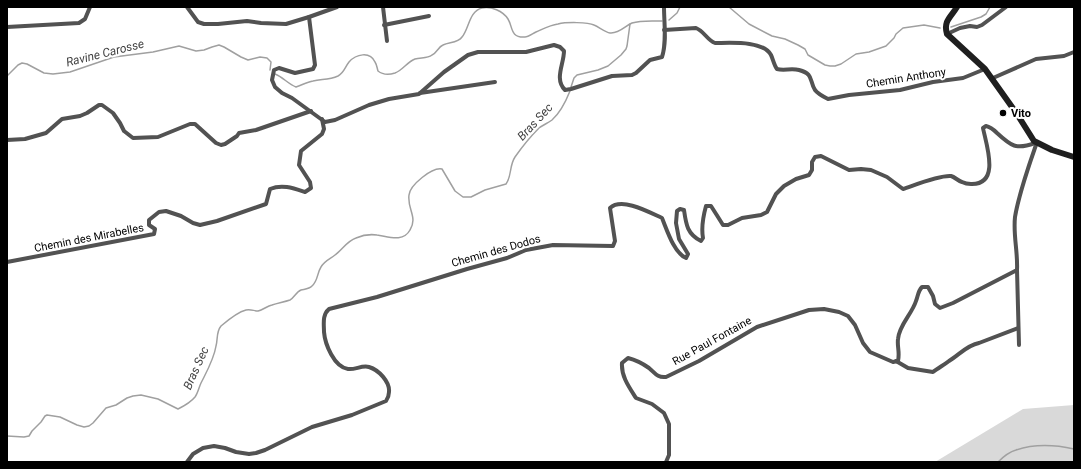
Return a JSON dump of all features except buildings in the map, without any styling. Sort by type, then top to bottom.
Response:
[{"type":"main road","points":[[957,7],[946,22],[945,28],[948,34],[986,69],[1035,142],[1052,150],[1074,157]]},
{"type":"street","points":[[7,28],[79,23],[84,18],[90,7]]},
{"type":"street","points":[[187,7],[198,22],[204,24],[247,21],[286,24],[337,7]]},
{"type":"street","points":[[383,7],[387,41]]},
{"type":"street","points":[[419,94],[444,72],[468,55],[478,52],[526,52],[554,45],[560,47],[564,51],[560,79],[561,86],[565,90],[571,90],[612,76],[632,75],[650,60],[662,57],[664,52],[664,7]]},
{"type":"street","points":[[948,34],[960,28],[970,26],[977,27],[982,25],[1006,7]]},
{"type":"street","points":[[384,25],[429,16]]},
{"type":"street","points":[[309,17],[315,64],[313,68],[295,73],[279,68],[274,70],[272,80],[275,88],[312,111],[325,122],[335,120],[369,105],[389,99],[495,82]]},
{"type":"street","name":"Chemin Anthony","points":[[664,30],[696,28],[700,30],[711,42],[744,43],[765,48],[771,54],[777,69],[783,70],[794,68],[809,74],[816,90],[828,99],[849,95],[900,90],[933,82],[963,78],[986,69]]},
{"type":"street","points":[[993,78],[1036,60],[1064,56],[1074,52]]},
{"type":"street","points":[[7,140],[25,139],[46,133],[62,119],[88,113],[102,104],[113,113],[124,131],[133,138],[158,137],[183,126],[195,124],[221,145],[237,136],[239,133],[256,130],[312,111]]},
{"type":"street","name":"Chemin des Mirabelles","points":[[7,262],[154,234],[155,229],[150,225],[149,220],[159,212],[166,211],[200,225],[217,221],[266,204],[270,189],[276,186],[286,186],[305,192],[311,188],[310,182],[299,165],[301,151],[322,134],[324,129],[322,119]]},
{"type":"street","name":"Chemin des Dodos","points":[[187,462],[193,454],[203,448],[214,446],[236,452],[249,454],[256,453],[312,427],[352,415],[386,401],[390,393],[383,376],[370,367],[348,369],[334,359],[329,351],[324,336],[325,312],[329,309],[377,297],[507,258],[526,250],[553,245],[613,246],[615,241],[610,208],[613,205],[627,204],[646,210],[662,218],[672,242],[681,256],[686,258],[688,254],[679,239],[676,223],[677,211],[680,209],[684,210],[686,225],[690,233],[701,241],[703,238],[701,231],[702,217],[706,206],[711,206],[723,225],[728,225],[742,218],[761,215],[768,212],[776,194],[784,186],[796,179],[809,175],[812,170],[812,162],[815,157],[821,156],[849,170],[871,170],[887,177],[903,189],[941,177],[952,176],[962,182],[971,184],[984,180],[988,174],[990,166],[983,128],[986,126],[991,127],[1016,147],[1023,147],[1035,142]]},
{"type":"street","points":[[1019,345],[1018,258],[1015,217],[1035,142]]},
{"type":"street","points":[[1017,270],[953,303],[940,308],[935,304],[928,286],[922,287],[919,290],[914,307],[901,328],[898,338],[900,354],[898,361],[896,361],[908,368],[933,372],[974,344],[1018,328]]},
{"type":"street","name":"Rue Paul Fontaine","points":[[666,462],[669,455],[669,424],[664,413],[652,404],[636,398],[623,377],[622,363],[628,358],[636,360],[649,368],[657,376],[666,377],[699,362],[757,326],[809,310],[824,309],[839,312],[848,316],[855,326],[863,343],[870,352],[893,362],[896,361]]},
{"type":"shaded area","points":[[1074,405],[1074,462],[935,462],[1023,409]]},
{"type":"waterway","name":"Ravine Carosse","points":[[669,20],[677,13],[680,7]]},
{"type":"waterway","name":"Ravine Carosse","points":[[729,7],[749,24],[772,36],[785,39],[798,45],[805,49],[808,55],[825,65],[830,66],[841,64],[856,54],[869,52],[886,46],[903,28],[924,25],[940,28]]},
{"type":"waterway","name":"Ravine Carosse","points":[[951,27],[981,17],[986,14],[990,7]]},
{"type":"waterway","name":"Ravine Carosse","points":[[275,74],[296,87],[311,81],[329,79],[338,76],[352,59],[363,55],[370,56],[373,59],[378,71],[386,74],[395,73],[412,60],[430,56],[441,46],[460,39],[474,13],[482,8],[493,8],[500,11],[510,22],[514,34],[520,37],[525,37],[549,26],[562,23],[587,23],[613,33],[635,22],[662,21]]},
{"type":"waterway","name":"Bras Sec","points":[[571,87],[574,78],[577,75],[608,66],[621,55],[627,46],[630,24]]},
{"type":"waterway","name":"Ravine Carosse","points":[[7,76],[22,63],[44,73],[53,74],[70,72],[114,57],[153,52],[179,46],[196,51],[219,45],[248,60],[260,57],[267,58],[271,62],[270,70]]},
{"type":"waterway","name":"Bras Sec","points":[[7,436],[29,436],[47,415],[60,417],[84,427],[89,426],[106,408],[116,405],[133,396],[141,395],[158,399],[178,409],[185,405],[197,394],[210,365],[214,356],[218,331],[221,326],[233,316],[246,310],[258,311],[290,300],[299,291],[311,287],[314,284],[324,263],[338,253],[353,239],[369,235],[399,238],[407,234],[413,221],[409,205],[410,191],[417,182],[433,171],[442,169],[455,191],[463,197],[471,197],[485,190],[506,184],[515,157],[539,128],[552,120],[558,114],[570,91]]},
{"type":"waterway","points":[[998,462],[1011,452],[1023,448],[1052,446],[1074,449]]},
{"type":"place","name":"Vito","points":[[1003,113]]}]
